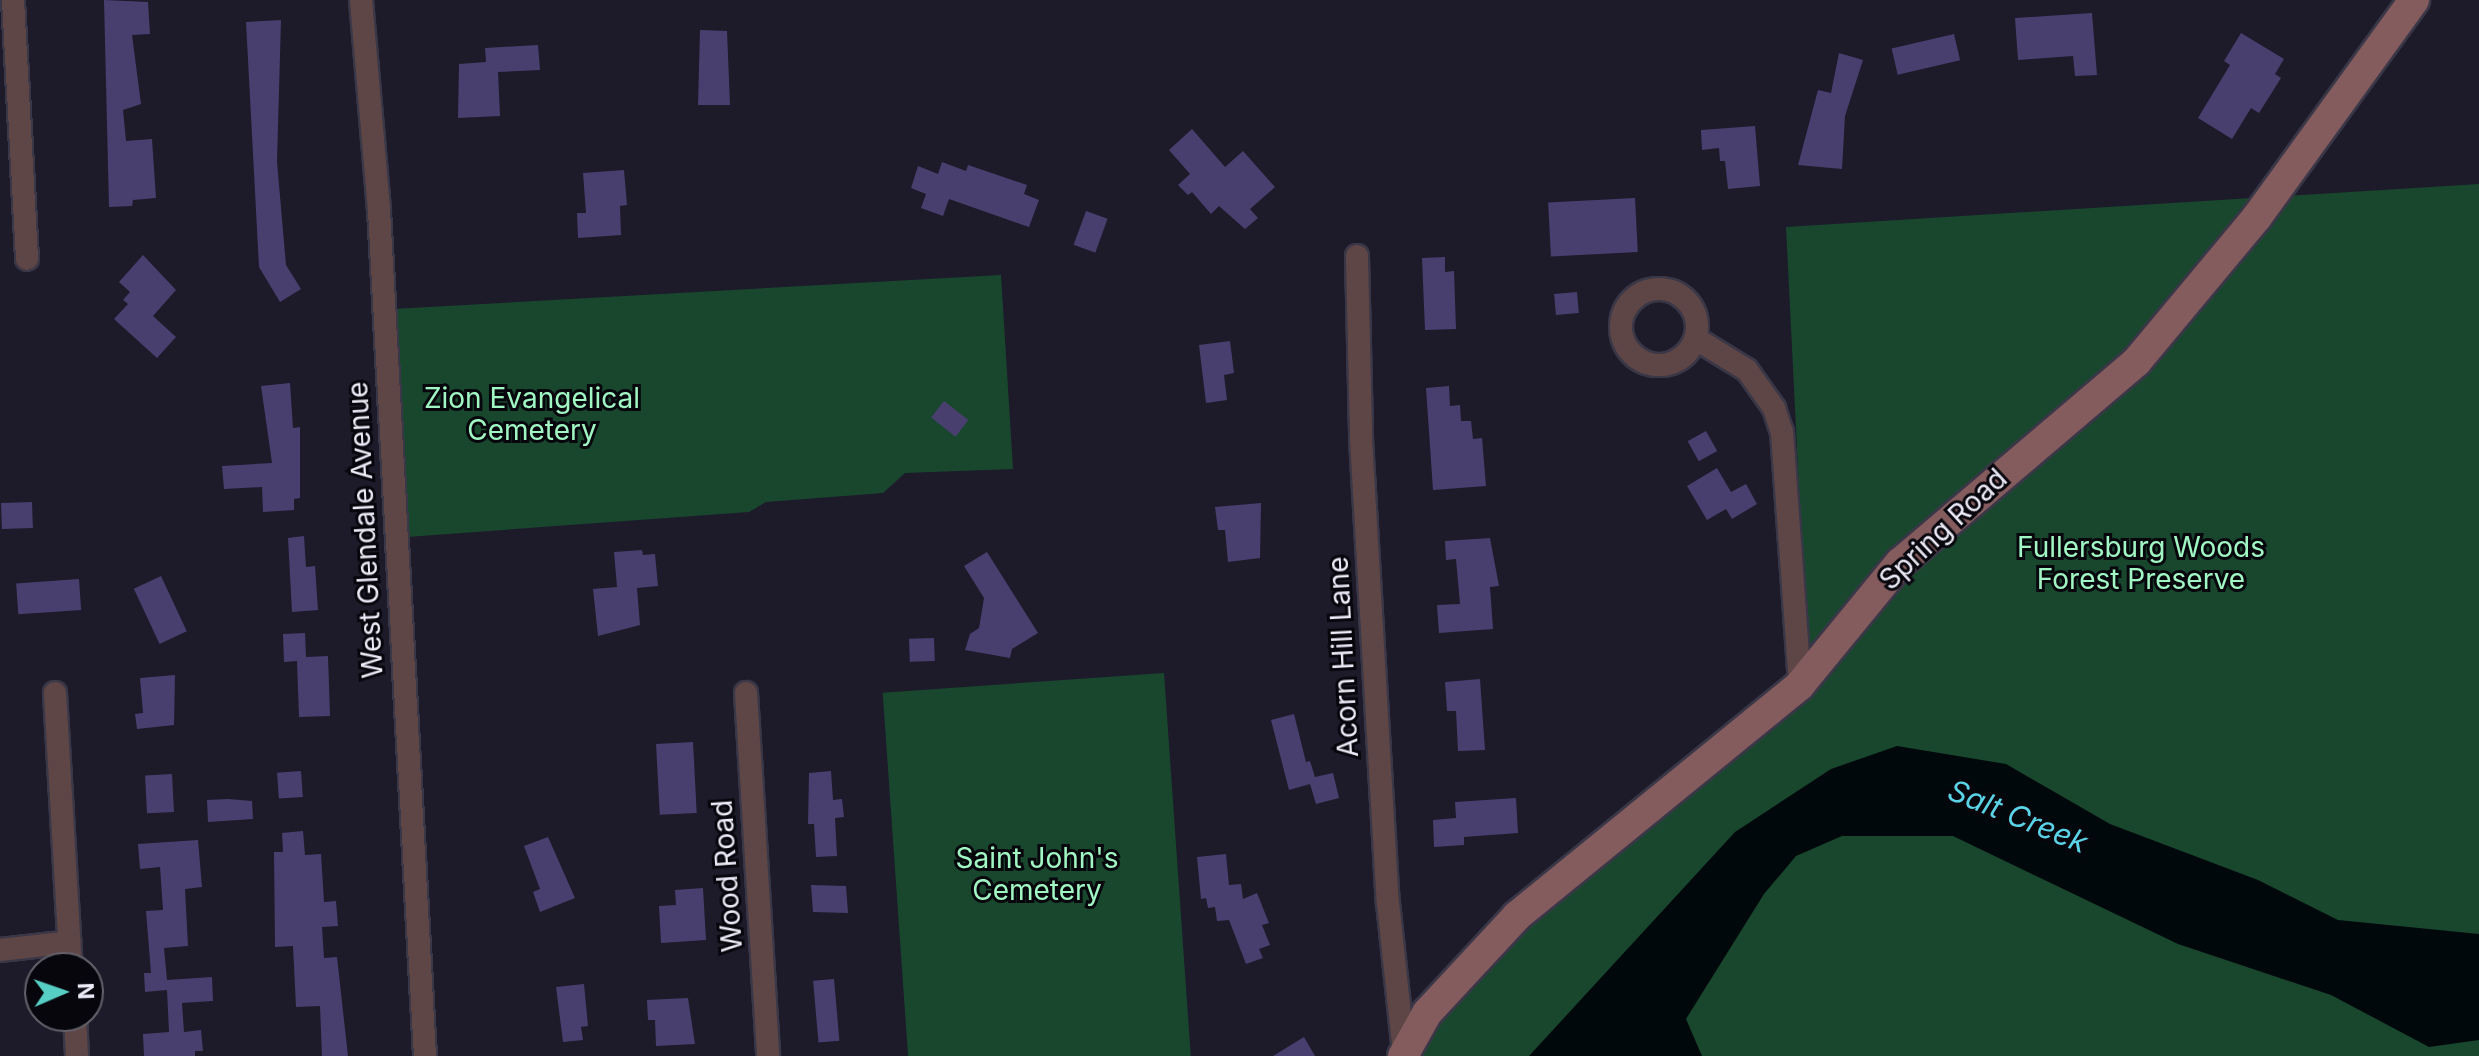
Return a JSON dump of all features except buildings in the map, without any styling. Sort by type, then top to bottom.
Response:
[{"type":"street","points":[[13,0],[27,259]]},
{"type":"street","name":"West Glendale Avenue","points":[[361,0],[379,210],[425,1056]]},
{"type":"street","name":"Spring Road","points":[[1404,1054],[1427,1013],[1517,916],[1800,685],[1900,563],[1956,510],[2137,361],[2257,217],[2414,0]]},
{"type":"street","name":"Acorn Hill Lane","points":[[1357,256],[1361,439],[1386,872],[1404,1054]]},
{"type":"street","points":[[1698,340],[1747,370],[1774,408],[1782,432],[1800,685]]},
{"type":"street","points":[[55,693],[70,952]]},
{"type":"street","name":"Wood Road","points":[[746,693],[768,1056]]},
{"type":"street","points":[[0,950],[70,942]]},
{"type":"street","points":[[76,1032],[77,1056]]},
{"type":"green space","name":"Fullersburg Woods Forest Preserve","points":[[2479,184],[2479,1056],[1408,1056],[1513,929],[1809,690],[1786,227]]},
{"type":"green space","name":"Zion Evangelical Cemetery","points":[[1001,275],[1013,469],[905,473],[883,493],[766,502],[749,512],[407,537],[393,309]]},
{"type":"green space","name":"Saint John's Cemetery","points":[[1164,673],[1191,1056],[908,1056],[883,693]]},
{"type":"water","name":"Salt Creek","points":[[1897,746],[2006,764],[2110,824],[2258,880],[2338,920],[2479,934],[2479,1040],[2429,1047],[2331,995],[2178,944],[1953,836],[1842,836],[1796,856],[1764,894],[1686,1019],[1702,1056],[1529,1056],[1735,832],[1831,769]]}]
